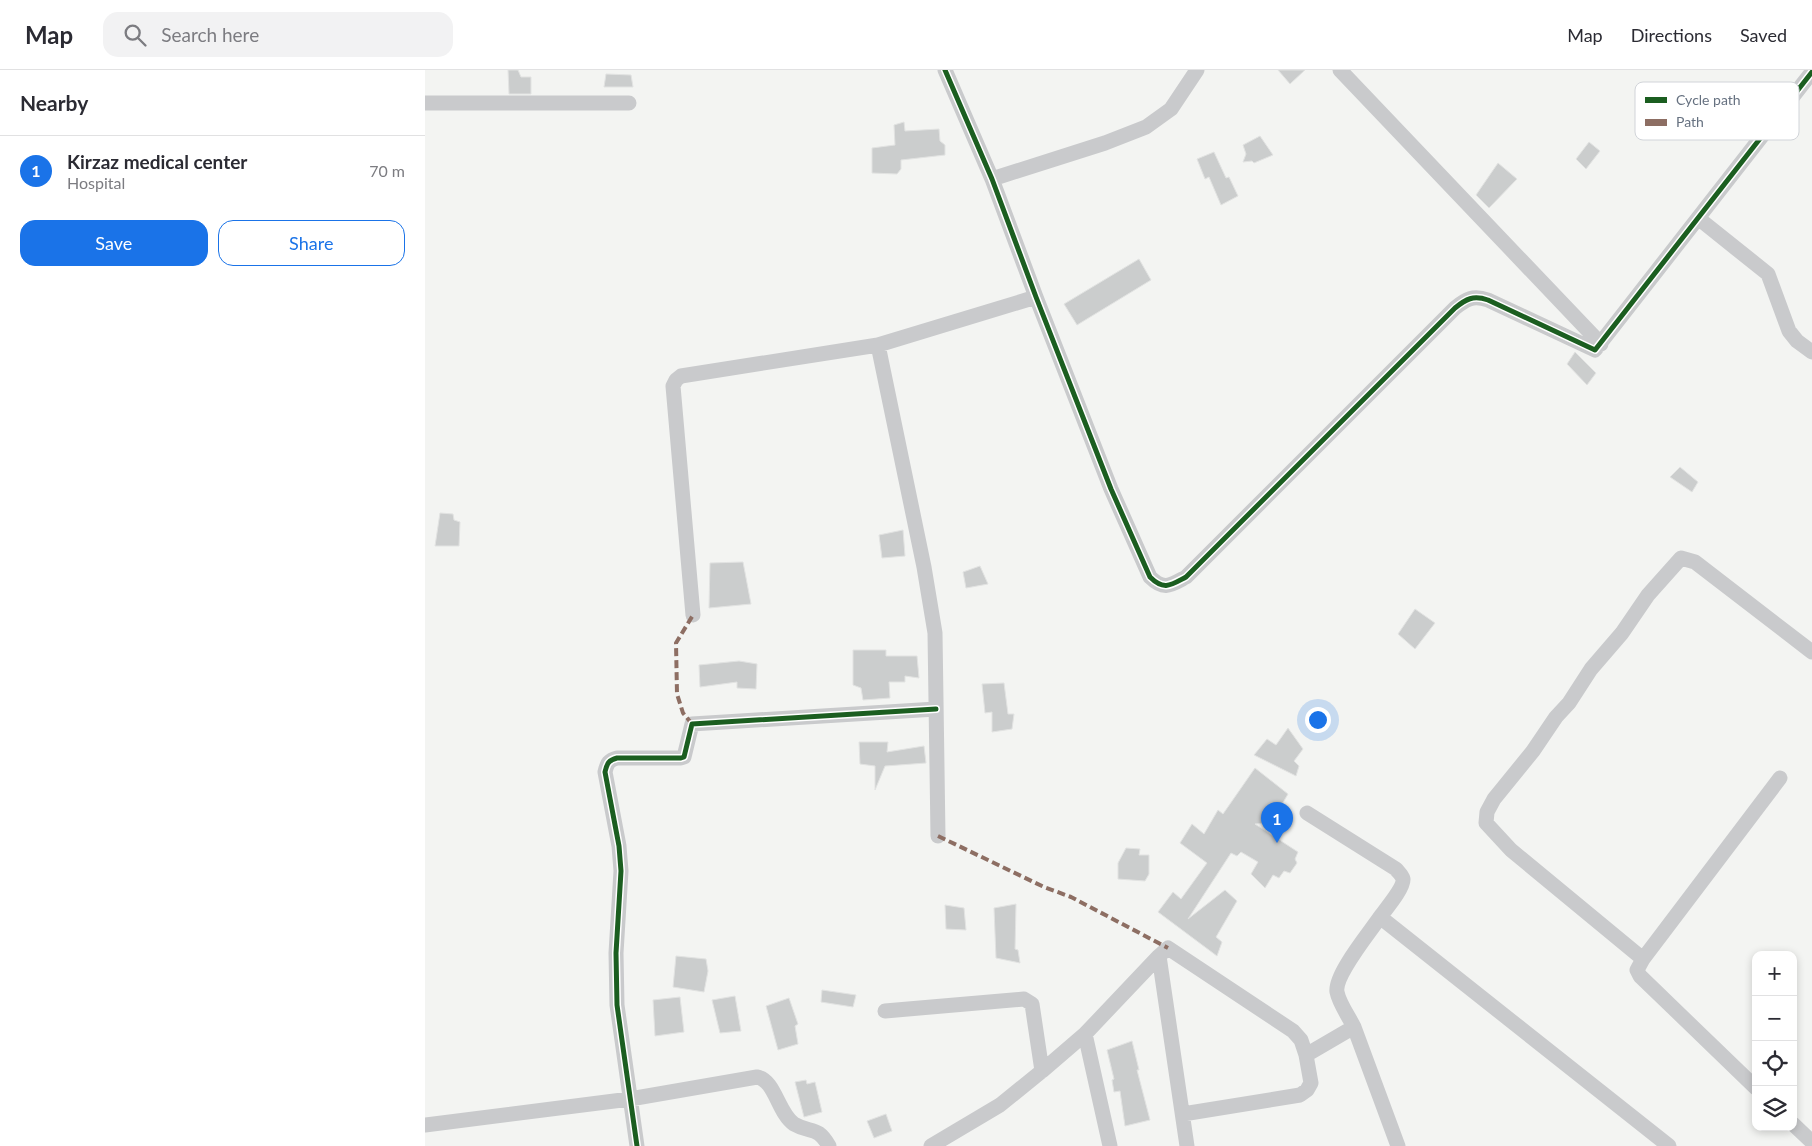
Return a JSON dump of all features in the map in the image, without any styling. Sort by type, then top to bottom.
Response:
[{"type":"street","points":[[945,70],[992,179],[1111,489],[1150,577],[1163,586],[1170,586],[1186,577],[1455,308],[1466,300],[1472,297],[1488,300],[1593,351],[1601,344],[1759,140]]},
{"type":"street","points":[[992,179],[1105,143],[1146,126],[1171,109],[1197,70]]},
{"type":"street","points":[[1340,70],[1601,344]]},
{"type":"street","points":[[1799,89],[1812,72]]},
{"type":"street","points":[[425,104],[629,102]]},
{"type":"street","points":[[1698,218],[1768,274],[1789,331],[1797,341],[1812,352]]},
{"type":"street","points":[[693,614],[673,386],[675,380],[681,376],[878,345],[1036,297]]},
{"type":"street","points":[[878,345],[924,566],[935,633],[939,836]]},
{"type":"street","points":[[1643,959],[1511,850],[1485,823],[1487,812],[1494,799],[1533,751],[1556,717],[1569,703],[1591,669],[1648,596],[1681,558],[1695,562],[1812,652]]},
{"type":"street","points":[[637,1146],[617,1005],[616,953],[621,871],[619,846],[605,772],[607,764],[611,759],[617,758],[685,757],[692,724],[936,709]]},
{"type":"street","points":[[1754,1086],[1640,976],[1637,970],[1643,959],[1780,778]]},
{"type":"street","points":[[1307,813],[1396,870],[1403,878],[1398,891],[1346,965],[1337,992],[1354,1027],[1398,1146]]},
{"type":"street","points":[[1380,918],[1669,1146]]},
{"type":"street","points":[[935,1145],[1000,1105],[1042,1071],[1085,1034],[1168,948],[1287,1027],[1301,1040],[1311,1083],[1307,1090],[1300,1095],[1183,1114]]},
{"type":"street","points":[[1159,956],[1187,1146]]},
{"type":"street","points":[[885,1011],[1024,999],[1032,1004],[1042,1071]]},
{"type":"street","points":[[1306,1055],[1354,1027]]},
{"type":"street","points":[[1085,1034],[1110,1146]]},
{"type":"street","points":[[425,1125],[630,1099],[757,1076],[763,1078],[787,1117],[794,1123],[819,1133],[829,1146]]},
{"type":"street","points":[[1797,1128],[1812,1142]]},
{"type":"building","points":[[508,70],[518,70],[521,77],[531,77],[531,94],[509,94]]},
{"type":"building","points":[[1278,70],[1305,70],[1290,84]]},
{"type":"building","points":[[606,74],[631,75],[633,87],[604,87]]},
{"type":"building","points":[[904,122],[905,131],[939,129],[940,141],[945,145],[945,155],[901,160],[901,169],[897,174],[872,173],[872,148],[895,145],[894,125]]},
{"type":"building","points":[[1260,136],[1273,155],[1254,163],[1252,161],[1243,162],[1246,154],[1243,145]]},
{"type":"building","points":[[1589,142],[1600,151],[1586,169],[1576,159]]},
{"type":"building","points":[[1214,152],[1226,178],[1229,177],[1238,196],[1221,205],[1209,177],[1205,179],[1197,159]]},
{"type":"building","points":[[1498,163],[1517,179],[1489,208],[1476,195]]},
{"type":"building","points":[[1139,259],[1151,280],[1077,325],[1064,304]]},
{"type":"building","points":[[1575,352],[1596,373],[1587,385],[1567,364]]},
{"type":"building","points":[[1680,467],[1698,482],[1692,492],[1670,477]]},
{"type":"building","points":[[440,513],[453,514],[454,520],[460,522],[459,546],[435,546]]},
{"type":"building","points":[[903,530],[905,556],[882,558],[879,535]]},
{"type":"building","points":[[743,562],[751,604],[709,608],[710,563]]},
{"type":"building","points":[[980,566],[988,584],[966,588],[963,572]]},
{"type":"building","points":[[1415,609],[1435,623],[1415,649],[1398,634]]},
{"type":"building","points":[[853,650],[886,650],[886,656],[917,656],[919,678],[905,676],[905,682],[889,682],[890,698],[863,700],[861,688],[853,685]]},
{"type":"building","points":[[739,661],[757,664],[756,689],[737,688],[737,682],[700,687],[699,665]]},
{"type":"building","points":[[1004,683],[1008,714],[1014,714],[1012,729],[992,732],[992,712],[985,713],[982,684]]},
{"type":"building","points":[[1288,728],[1303,749],[1294,761],[1299,766],[1296,776],[1254,755],[1267,739],[1276,745]]},
{"type":"building","points":[[859,742],[888,742],[887,752],[924,746],[926,763],[885,766],[875,790],[875,766],[860,764]]},
{"type":"building","points":[[1255,768],[1288,794],[1278,811],[1282,813],[1277,822],[1255,824],[1298,852],[1295,859],[1297,863],[1290,873],[1284,871],[1279,878],[1273,875],[1265,888],[1251,874],[1258,862],[1241,852],[1237,856],[1231,853],[1188,919],[1225,890],[1237,901],[1216,937],[1222,942],[1217,956],[1158,912],[1173,892],[1181,899],[1207,863],[1180,843],[1192,824],[1204,834],[1218,810],[1223,814]]},
{"type":"building","points":[[1126,848],[1140,849],[1139,855],[1149,855],[1149,874],[1145,881],[1118,879],[1118,863]]},
{"type":"building","points":[[1016,904],[1015,949],[1018,950],[1020,963],[996,958],[994,908]]},
{"type":"building","points":[[945,905],[964,908],[966,930],[946,929]]},
{"type":"building","points":[[676,956],[706,959],[708,971],[704,992],[673,987]]},
{"type":"building","points":[[822,990],[856,995],[853,1007],[821,1002]]},
{"type":"building","points":[[735,996],[741,1031],[720,1033],[712,1000]]},
{"type":"building","points":[[680,997],[684,1032],[655,1036],[653,1000]]},
{"type":"building","points":[[789,998],[798,1024],[795,1026],[798,1044],[778,1050],[766,1006]]},
{"type":"building","points":[[1132,1041],[1139,1070],[1137,1070],[1150,1120],[1125,1126],[1120,1091],[1114,1092],[1112,1080],[1114,1079],[1107,1050]]},
{"type":"building","points":[[806,1080],[807,1084],[815,1082],[822,1112],[804,1117],[795,1082]]},
{"type":"building","points":[[886,1114],[892,1131],[874,1138],[867,1121]]},
{"type":"marked path","points":[[692,724],[683,713],[677,694],[676,643],[693,615]]},
{"type":"marked path","points":[[938,836],[1044,887],[1071,897],[1168,948]]},
{"type":"cycle path","points":[[945,70],[992,179],[1111,489],[1150,577],[1159,584],[1164,585],[1172,584],[1186,577],[1455,308],[1466,300],[1474,298],[1488,300],[1595,350],[1759,140]]},
{"type":"cycle path","points":[[1799,89],[1812,72]]},
{"type":"cycle path","points":[[637,1146],[617,1005],[616,953],[621,871],[619,846],[605,772],[609,762],[617,758],[684,757],[692,724],[936,709]]},
{"type":"place","name":"Kirzaz medical center","points":[[1277,843]]}]
